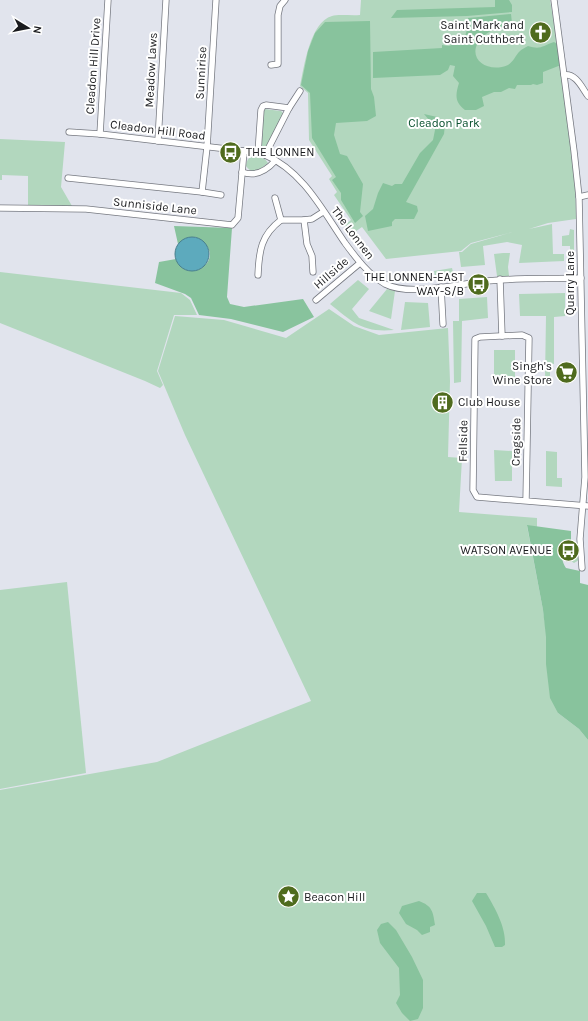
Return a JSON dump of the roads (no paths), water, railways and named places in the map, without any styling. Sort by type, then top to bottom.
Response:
[{"type":"street","name":"Cleadon Hill Drive","points":[[100,134],[108,0]]},
{"type":"street","name":"Meadow Laws","points":[[158,142],[166,0]]},
{"type":"street","name":"Sunnirise","points":[[202,192],[207,147],[216,0]]},
{"type":"street","points":[[271,65],[278,64],[278,15],[280,6],[285,0]]},
{"type":"street","name":"Quarry Lane","points":[[554,0],[579,197],[585,378],[585,506],[580,541],[582,568]]},
{"type":"street","points":[[564,75],[569,74],[574,77],[588,96]]},
{"type":"street","points":[[265,155],[289,108],[300,91]]},
{"type":"street","points":[[258,153],[261,110],[263,106],[266,105],[289,108]]},
{"type":"street","name":"Cleadon Hill Road","points":[[69,132],[100,134],[244,151]]},
{"type":"street","name":"The Lonnen","points":[[244,151],[265,155],[292,171],[303,182],[360,263],[370,273],[386,284],[400,288],[418,290],[500,279],[581,278]]},
{"type":"street","name":"Sunniside Lane","points":[[0,208],[86,209],[232,225],[238,218],[244,151]]},
{"type":"street","points":[[242,172],[247,174],[258,174],[275,161]]},
{"type":"street","points":[[68,178],[220,195]]},
{"type":"street","points":[[579,197],[588,196]]},
{"type":"street","points":[[275,198],[281,220]]},
{"type":"street","points":[[258,275],[259,254],[264,240],[272,226],[281,220],[312,219],[323,212]]},
{"type":"street","points":[[304,220],[307,244],[312,256],[313,272]]},
{"type":"street","points":[[581,241],[588,241]]},
{"type":"street","name":"Hillside","points":[[316,300],[360,263]]},
{"type":"street","points":[[500,279],[502,336]]},
{"type":"street","points":[[441,287],[443,324]]},
{"type":"street","name":"Cragside","points":[[502,336],[522,335],[529,338],[526,501]]},
{"type":"street","name":"Fellside","points":[[502,336],[480,337],[475,339],[473,490],[477,498],[526,501]]},
{"type":"street","points":[[526,501],[585,506]]},
{"type":"water","points":[[189,237],[195,237],[199,238],[206,244],[209,254],[208,261],[202,268],[195,271],[189,271],[185,270],[178,264],[175,257],[175,251],[176,247],[182,240]]},
{"type":"place","name":"Saint Mark and Saint Cuthbert","points":[[540,32]]},
{"type":"place","name":"THE LONNEN","points":[[230,152]]},
{"type":"place","name":"THE LONNEN-EAST WAY-S/B","points":[[479,284]]},
{"type":"place","name":"Singh's Wine Store","points":[[567,373]]},
{"type":"place","name":"Club House","points":[[442,402]]},
{"type":"place","name":"WATSON AVENUE","points":[[568,550]]},
{"type":"place","name":"Beacon Hill","points":[[288,897]]},
{"type":"park label","name":"Cleadon Park","points":[[444,123]]}]
